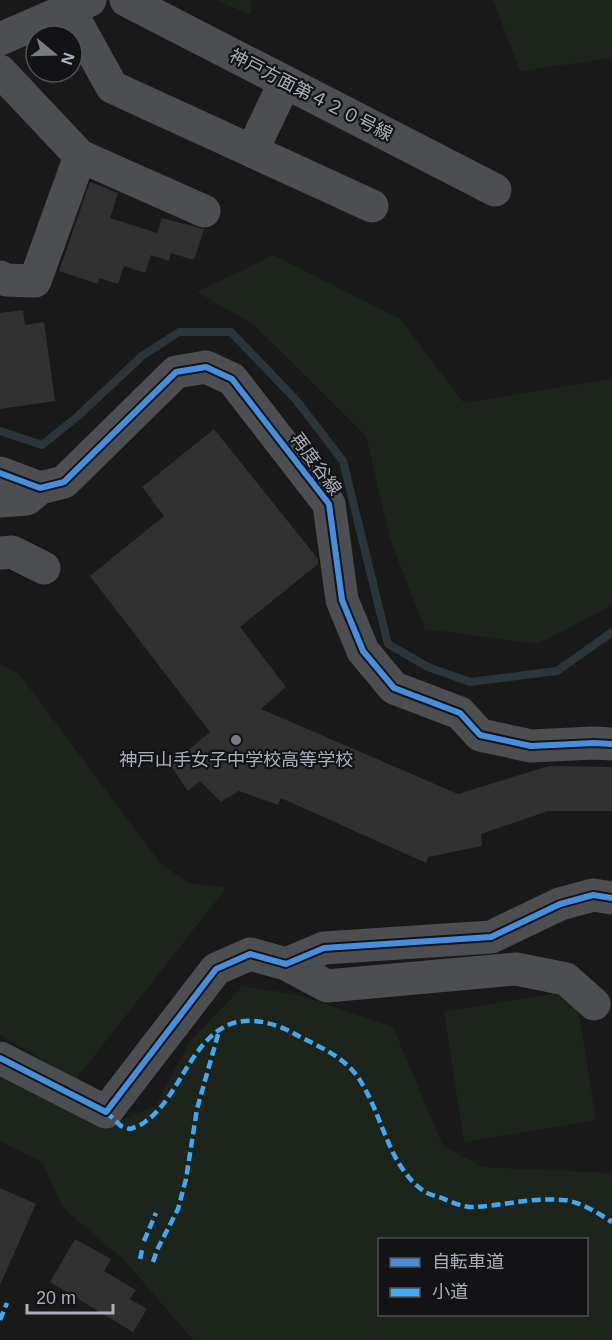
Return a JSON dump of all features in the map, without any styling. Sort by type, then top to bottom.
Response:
[{"type":"street","name":"神戸方面第４２０号線","points":[[126,0],[495,190]]},
{"type":"street","points":[[0,39],[80,5],[112,87],[372,206]]},
{"type":"street","points":[[0,71],[80,156],[204,211]]},
{"type":"street","points":[[252,151],[285,82]]},
{"type":"street","points":[[0,277],[6,280],[35,281],[80,156]]},
{"type":"street","name":"再度谷線","points":[[0,501],[27,500],[40,488],[64,482],[176,372],[206,367],[232,379],[330,504],[342,600],[363,651],[394,688],[460,712],[480,735],[531,746],[612,744]]},
{"type":"street","points":[[0,473],[40,488]]},
{"type":"street","points":[[0,553],[12,552],[44,568]]},
{"type":"street","points":[[286,964],[324,948],[491,937],[560,904],[593,895],[612,898]]},
{"type":"street","points":[[0,1058],[105,1112],[216,969],[250,954],[286,964],[327,986],[516,969],[566,979],[594,1004]]},
{"type":"shaded area","points":[[216,0],[251,0],[251,15]]},
{"type":"shaded area","points":[[493,0],[612,0],[612,58],[520,71]]},
{"type":"shaded area","points":[[273,255],[400,319],[464,403],[612,379],[612,605],[538,644],[425,629],[390,539],[366,436],[254,325],[197,292]]},
{"type":"shaded area","points":[[0,664],[20,675],[161,864],[189,883],[227,887],[76,1079],[0,1035]]},
{"type":"shaded area","points":[[243,986],[299,995],[393,1027],[443,1146],[483,1167],[609,1173],[612,1176],[612,1340],[193,1340],[125,1261],[63,1208],[42,1162],[0,1141],[0,1075],[104,1127],[155,1106],[190,1041]]},
{"type":"shaded area","points":[[575,990],[596,1120],[464,1142],[444,1012]]},
{"type":"building","points":[[90,182],[118,193],[110,218],[157,233],[162,218],[204,229],[194,260],[171,253],[169,261],[151,255],[145,273],[124,266],[118,284],[99,278],[98,284],[59,271]]},
{"type":"building","points":[[23,310],[25,325],[44,322],[55,401],[0,409],[0,313]]},
{"type":"building","points":[[214,429],[318,559],[318,564],[240,627],[286,687],[261,709],[458,794],[549,766],[612,767],[612,811],[548,811],[481,834],[482,846],[428,857],[426,863],[281,798],[278,805],[239,791],[221,802],[200,781],[188,791],[170,765],[210,732],[90,576],[164,516],[142,487]]},
{"type":"building","points":[[0,1188],[36,1204],[0,1285]]},
{"type":"building","points":[[75,1239],[111,1259],[104,1271],[136,1290],[130,1299],[147,1309],[133,1332],[50,1282]]},
{"type":"waterway","points":[[0,431],[42,445],[78,416],[142,356],[179,332],[231,332],[297,401],[343,461],[388,644],[428,667],[470,682],[557,671],[612,632]]},
{"type":"marked path","points":[[106,1112],[121,1126],[130,1129],[140,1125],[167,1099],[194,1057],[215,1033],[236,1022],[262,1022],[286,1029],[328,1051],[351,1069],[366,1090],[393,1153],[402,1168],[425,1192],[468,1207],[551,1199],[569,1201],[588,1208],[612,1222]]},
{"type":"marked path","points":[[153,1262],[178,1209],[186,1179],[197,1109],[219,1031]]},
{"type":"marked path","points":[[144,1241],[156,1213]]},
{"type":"marked path","points":[[140,1259],[142,1250]]},
{"type":"marked path","points":[[0,1320],[7,1303]]},
{"type":"cycle path","points":[[0,473],[40,488],[64,482],[176,372],[206,367],[232,379],[329,504],[342,600],[363,651],[394,688],[460,713],[480,735],[531,746],[612,744]]},
{"type":"cycle path","points":[[0,1058],[106,1112],[216,969],[250,954],[286,964],[324,948],[491,937],[560,904],[593,895],[612,898]]},
{"type":"place","name":"神戸山手女子中学校高等学校","points":[[236,740]]}]
